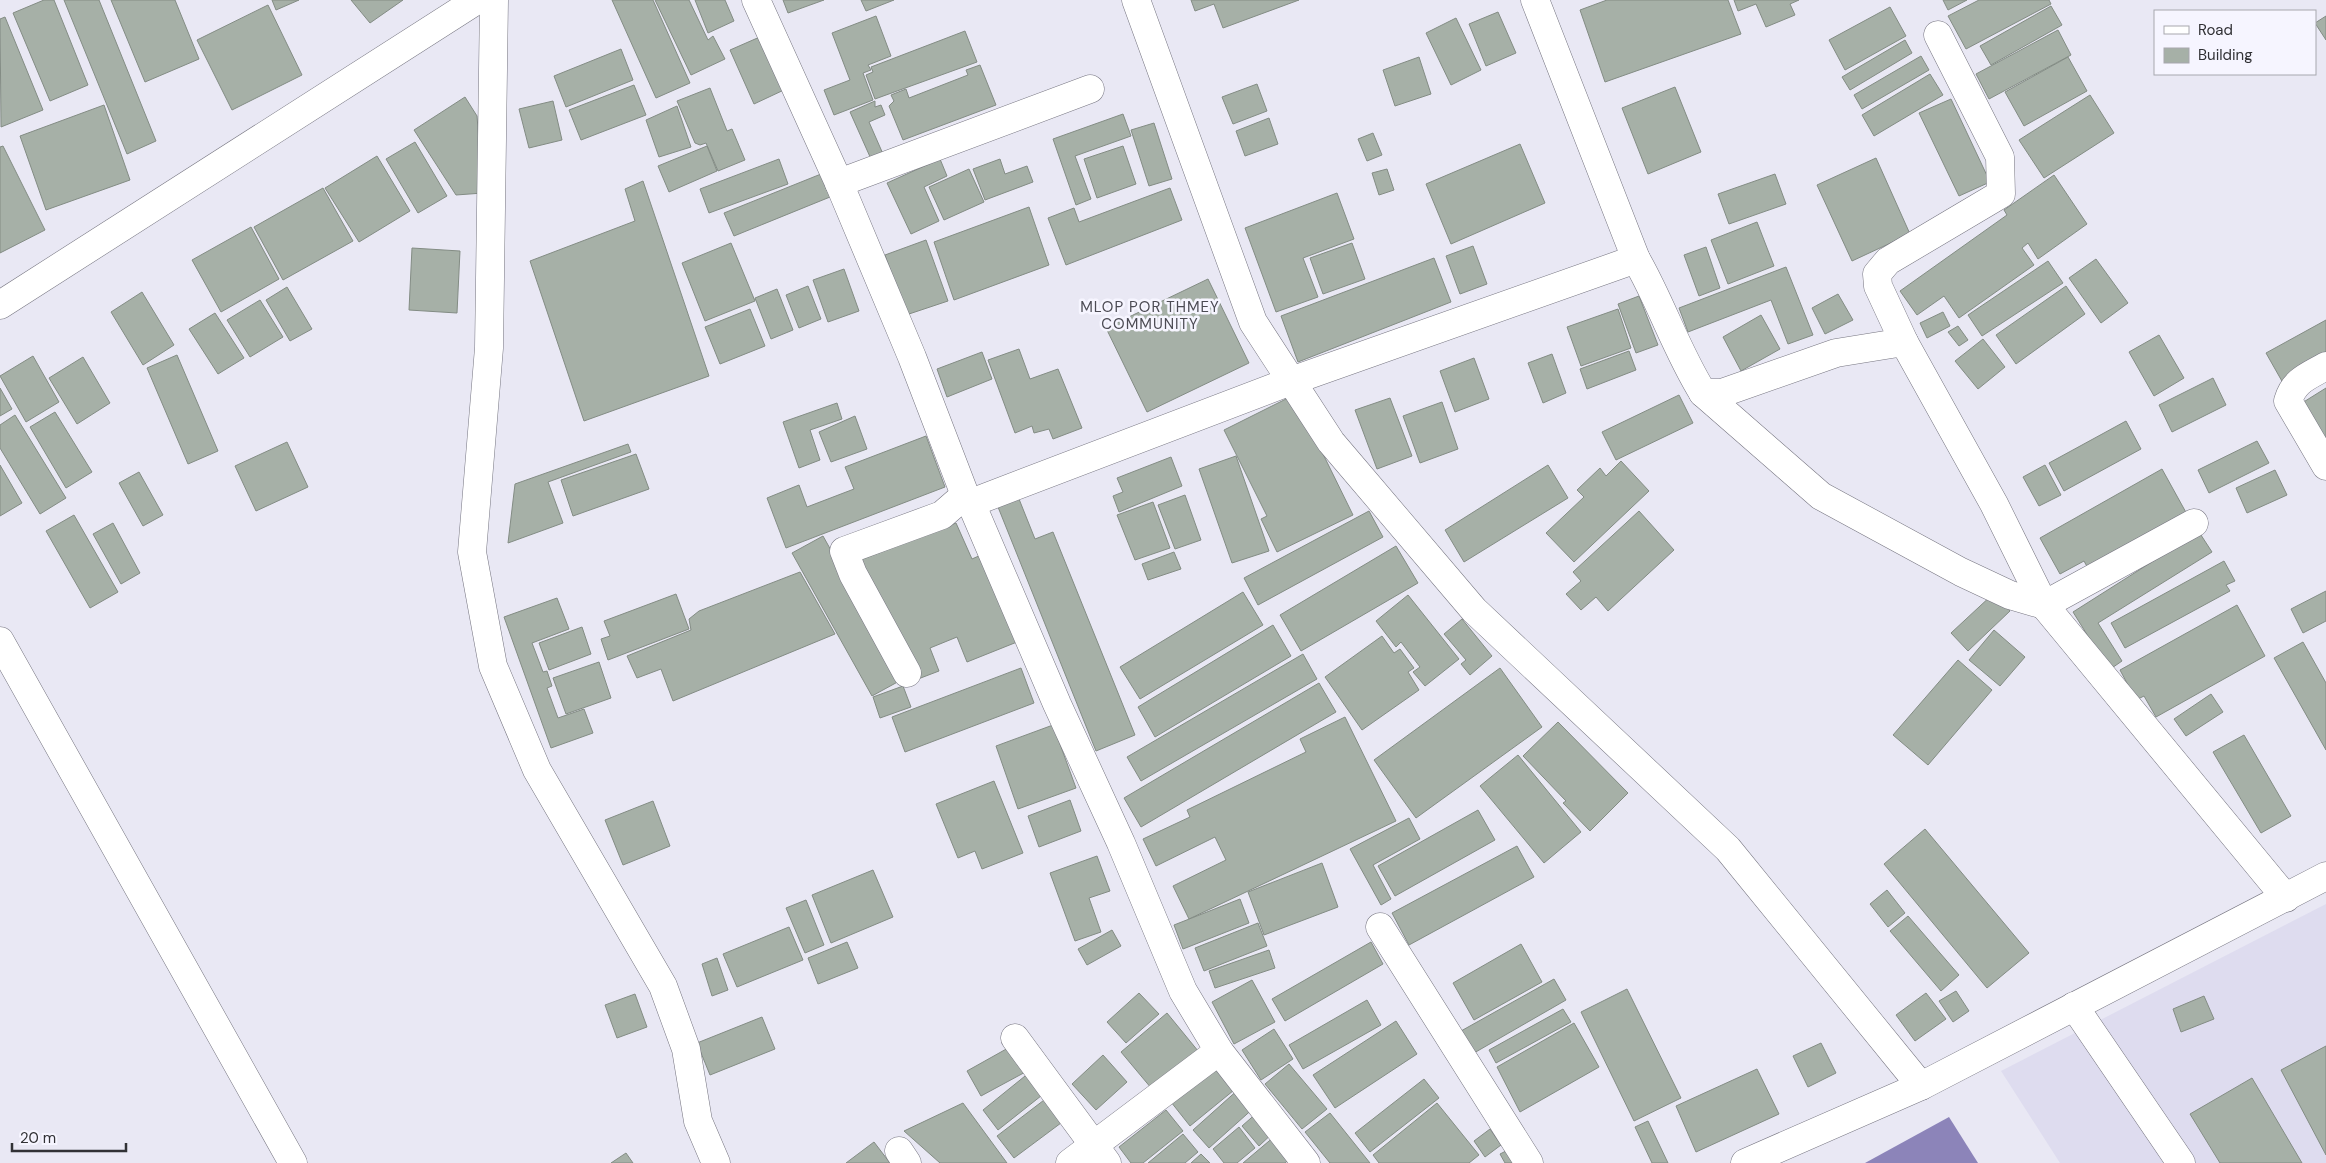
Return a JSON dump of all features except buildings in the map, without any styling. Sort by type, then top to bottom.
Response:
[{"type":"street","points":[[0,305],[477,0]]},
{"type":"street","points":[[494,0],[489,348],[472,552],[493,666],[537,770],[663,986],[686,1049],[698,1121],[716,1163]]},
{"type":"street","points":[[756,0],[839,183],[912,357],[968,499],[1057,704],[1121,842],[1183,991],[1220,1051],[1306,1163]]},
{"type":"street","points":[[1136,0],[1253,322],[1330,442],[1474,610],[1728,848],[1921,1086]]},
{"type":"street","points":[[1535,0],[1636,259],[1648,279],[1688,369],[1703,392],[1821,496],[1961,572],[2010,595],[2044,605],[2194,523]]},
{"type":"street","points":[[1938,34],[2000,156],[2001,194],[1888,261],[1877,274],[1878,286],[1904,342],[1994,504],[2044,605],[2286,898]]},
{"type":"street","points":[[839,183],[1090,89]]},
{"type":"street","points":[[907,673],[853,574],[844,551],[942,515],[968,499],[1291,381],[1636,259]]},
{"type":"street","points":[[1703,392],[1722,394],[1836,353],[1904,342]]},
{"type":"street","points":[[2326,366],[2299,381],[2291,389],[2288,401],[2326,466]]},
{"type":"street","points":[[0,641],[293,1163]]},
{"type":"street","points":[[1745,1163],[1921,1086],[2326,876]]},
{"type":"street","points":[[1380,926],[1529,1163]]},
{"type":"street","points":[[2074,1006],[2181,1163]]},
{"type":"street","points":[[1015,1038],[1101,1155]]},
{"type":"street","points":[[1070,1163],[1101,1155],[1220,1051]]},
{"type":"shaded area","points":[[2326,904],[2326,1163],[2060,1163],[2001,1071]]},
{"type":"shaded area","points":[[1949,1117],[1978,1163],[1865,1163]]},
{"type":"district","name":"MLOP POR THMEY COMMUNITY","points":[[1150,316]]}]
